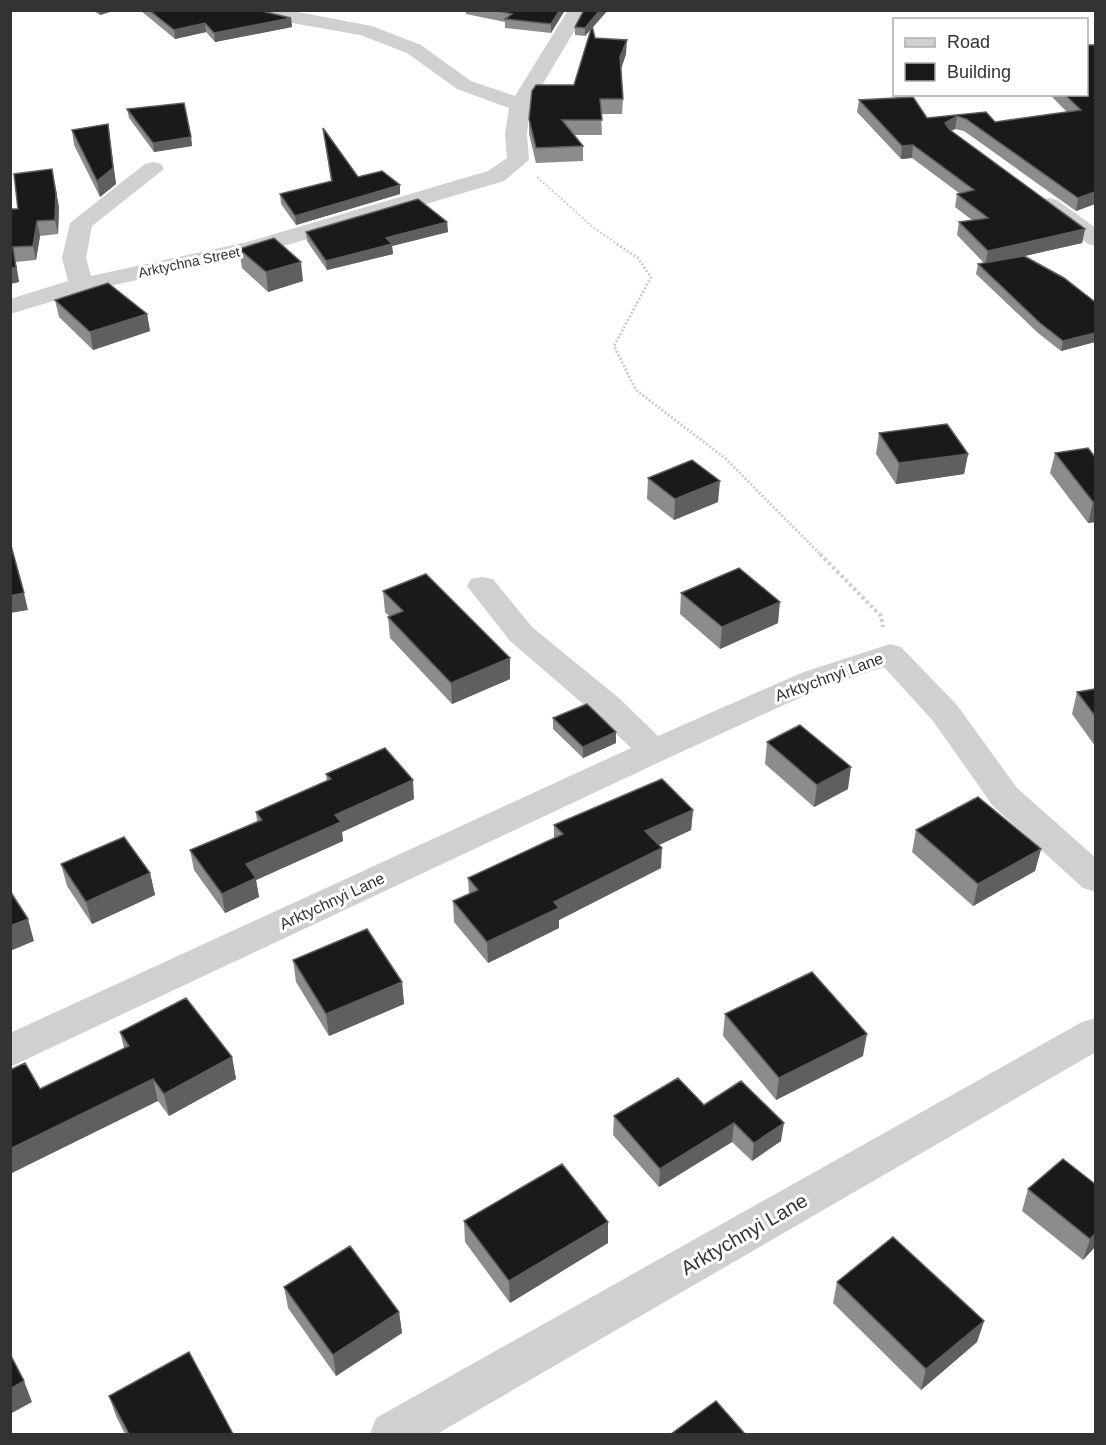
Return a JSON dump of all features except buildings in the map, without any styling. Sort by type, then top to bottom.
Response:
[{"type":"street","points":[[253,10],[364,30],[414,49],[464,85],[520,105]]},
{"type":"street","points":[[518,160],[516,134],[520,105],[578,10]]},
{"type":"street","name":"Arktychna Street","points":[[10,307],[81,285],[252,248],[496,176],[518,160]]},
{"type":"street","points":[[81,285],[74,258],[81,223],[153,169]]},
{"type":"street","points":[[1030,192],[1095,239]]},
{"type":"street","points":[[482,586],[521,634],[608,707],[654,751]]},
{"type":"street","name":"Arktychnyi Lane","points":[[10,1051],[654,751],[812,680],[890,654],[945,713],[1005,797],[1095,879]]},
{"type":"street","name":"Arktychnyi Lane","points":[[393,1434],[1095,1033]]},
{"type":"path","points":[[518,160],[595,229],[638,258],[651,277],[614,346],[636,390],[726,459],[881,616],[890,654]]}]
